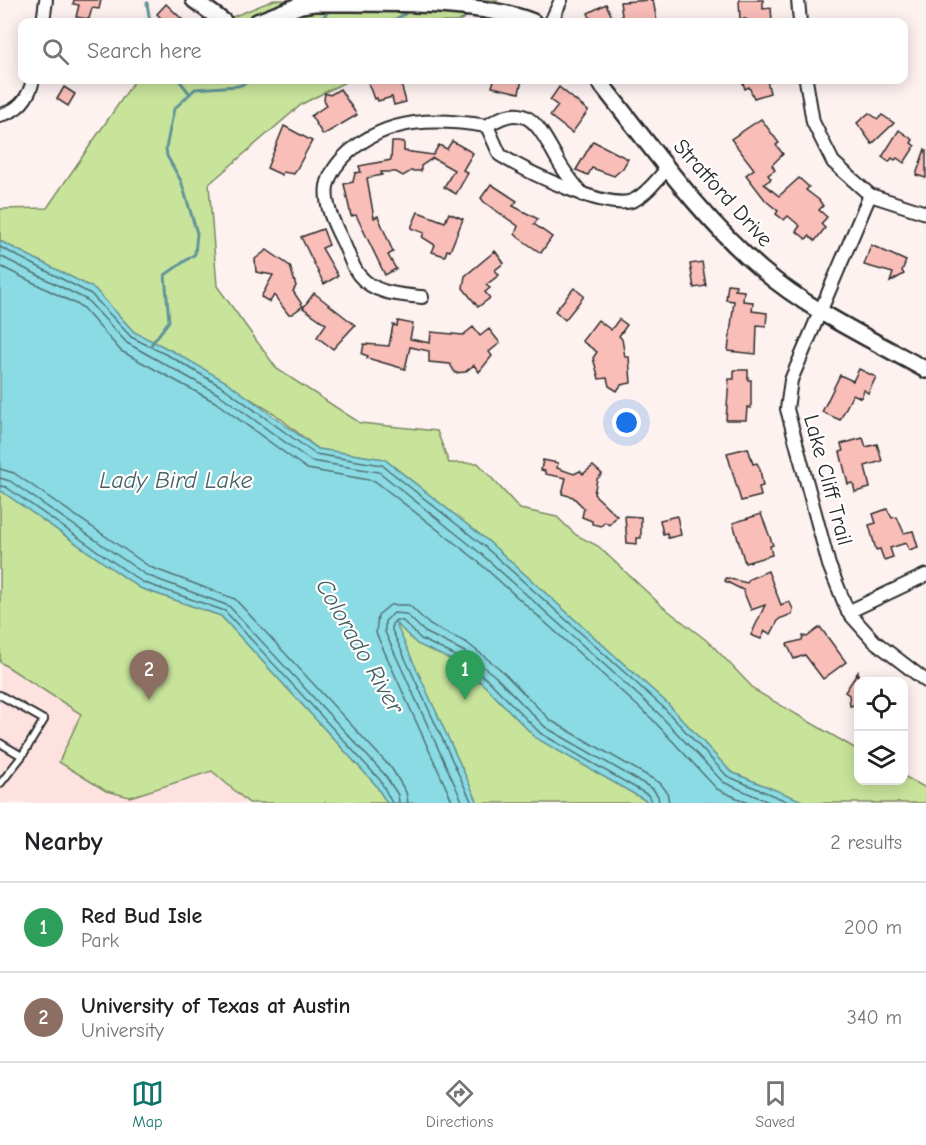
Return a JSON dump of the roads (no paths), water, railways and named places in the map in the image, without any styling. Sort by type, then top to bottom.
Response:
[{"type":"street","points":[[44,18],[46,0]]},
{"type":"street","points":[[194,0],[219,18]]},
{"type":"street","points":[[552,18],[561,0]]},
{"type":"street","points":[[798,0],[800,18]]},
{"type":"street","points":[[267,18],[301,5],[314,3],[459,2],[505,10],[524,18]]},
{"type":"street","points":[[0,115],[11,113],[21,104],[31,84]]},
{"type":"street","name":"Stratford Drive","points":[[601,84],[723,233],[763,271],[820,310],[926,370]]},
{"type":"street","points":[[807,84],[813,122],[833,162],[870,195],[926,213]]},
{"type":"street","points":[[422,297],[386,294],[359,276],[332,219],[327,187],[337,164],[356,146],[382,130],[415,122],[449,120],[487,126],[497,119],[513,115],[531,118],[583,195]]},
{"type":"street","points":[[487,126],[500,155],[583,195],[622,204],[635,200],[668,168]]},
{"type":"street","name":"Lake Cliff Trail","points":[[870,195],[790,380],[787,409],[829,565],[848,612],[874,641],[926,681]]},
{"type":"street","points":[[848,612],[926,575]]},
{"type":"lane","points":[[0,695],[44,720],[22,756],[0,784]]},
{"type":"lane","points":[[0,743],[22,756]]},
{"type":"water","name":"Lady Bird Lake","points":[[0,241],[95,289],[134,332],[228,383],[318,449],[384,459],[488,541],[667,703],[731,772],[807,803],[650,803],[536,738],[485,686],[456,662],[417,644],[395,622],[478,803],[387,803],[375,784],[221,616],[140,588],[0,490]]},
{"type":"waterway","points":[[147,3],[149,18]]},
{"type":"waterway","points":[[323,18],[327,13]]},
{"type":"waterway","points":[[398,18],[405,14]]},
{"type":"waterway","points":[[182,84],[190,94]]},
{"type":"waterway","points":[[151,345],[169,321],[165,275],[195,254],[197,233],[181,181],[167,156],[166,148],[174,109],[195,89],[243,84]]},
{"type":"place","name":"University of Texas at Austin","points":[[149,700]]},
{"type":"place","name":"Red Bud Isle","points":[[465,700]]},
{"type":"water label","name":"Colorado River","points":[[360,646]]}]
